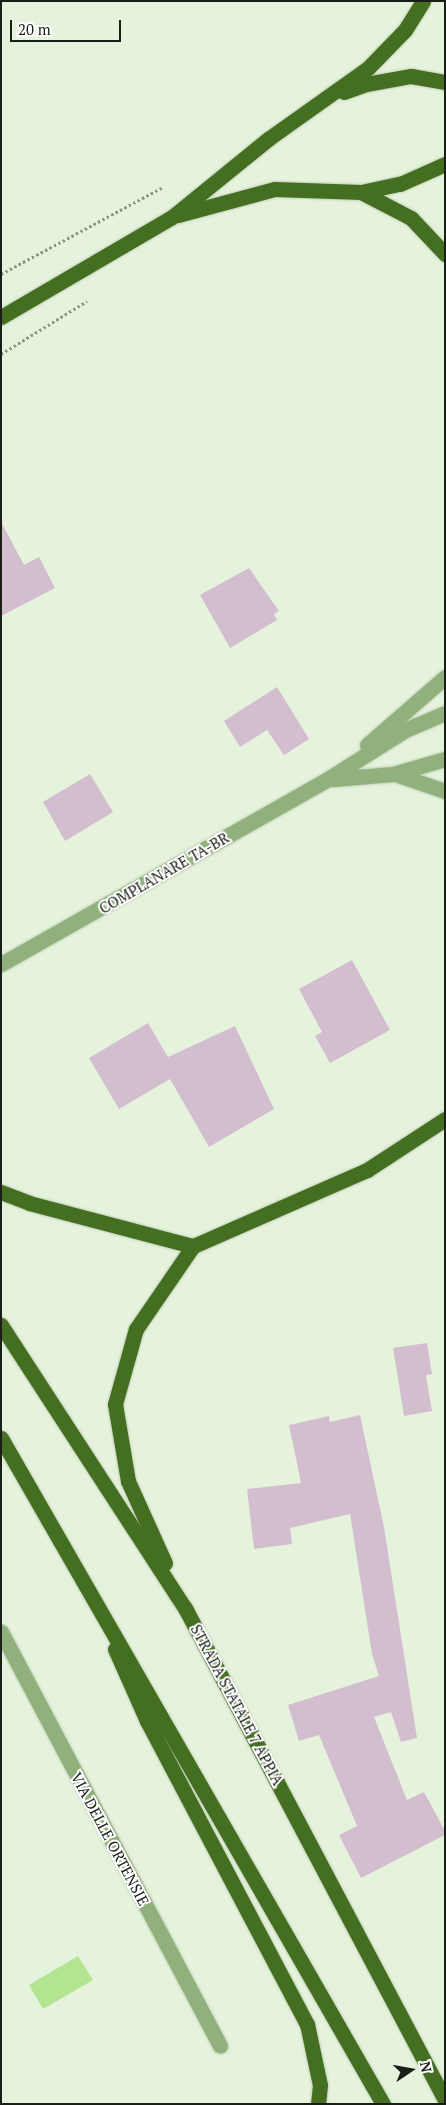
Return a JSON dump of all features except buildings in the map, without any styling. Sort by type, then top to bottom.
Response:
[{"type":"highway","points":[[1,317],[172,217],[268,139],[368,68],[405,30],[422,1]]},
{"type":"highway","points":[[324,100],[366,84],[411,76],[445,82]]},
{"type":"highway","points":[[172,217],[276,189],[361,192],[400,184],[445,164]]},
{"type":"highway","points":[[361,192],[411,218],[445,254]]},
{"type":"highway","points":[[185,1608],[128,1481],[115,1404],[136,1329],[193,1246],[367,1170],[445,1119]]},
{"type":"highway","points":[[1,1192],[29,1203],[193,1246]]},
{"type":"highway","name":"STRADA STATALE 7 APPIA","points":[[1,1325],[185,1608],[445,2100]]},
{"type":"highway","points":[[1,1438],[75,1561],[383,2104]]},
{"type":"highway","points":[[75,1561],[147,1721],[307,2024],[320,2084],[318,2104]]},
{"type":"street","points":[[326,780],[445,676]]},
{"type":"street","points":[[326,780],[405,730],[445,713]]},
{"type":"street","points":[[326,780],[393,774],[445,759]]},
{"type":"street","points":[[393,774],[436,786],[445,791]]},
{"type":"street","name":"COMPLANARE TA-BR","points":[[1,964],[326,780]]},
{"type":"street","name":"VIA DELLE ORTENSIE","points":[[1,1632],[220,2046]]},
{"type":"path","points":[[1,354],[93,297]]},
{"type":"shaded area","points":[[78,1956],[93,1980],[43,2009],[29,1985]]}]
